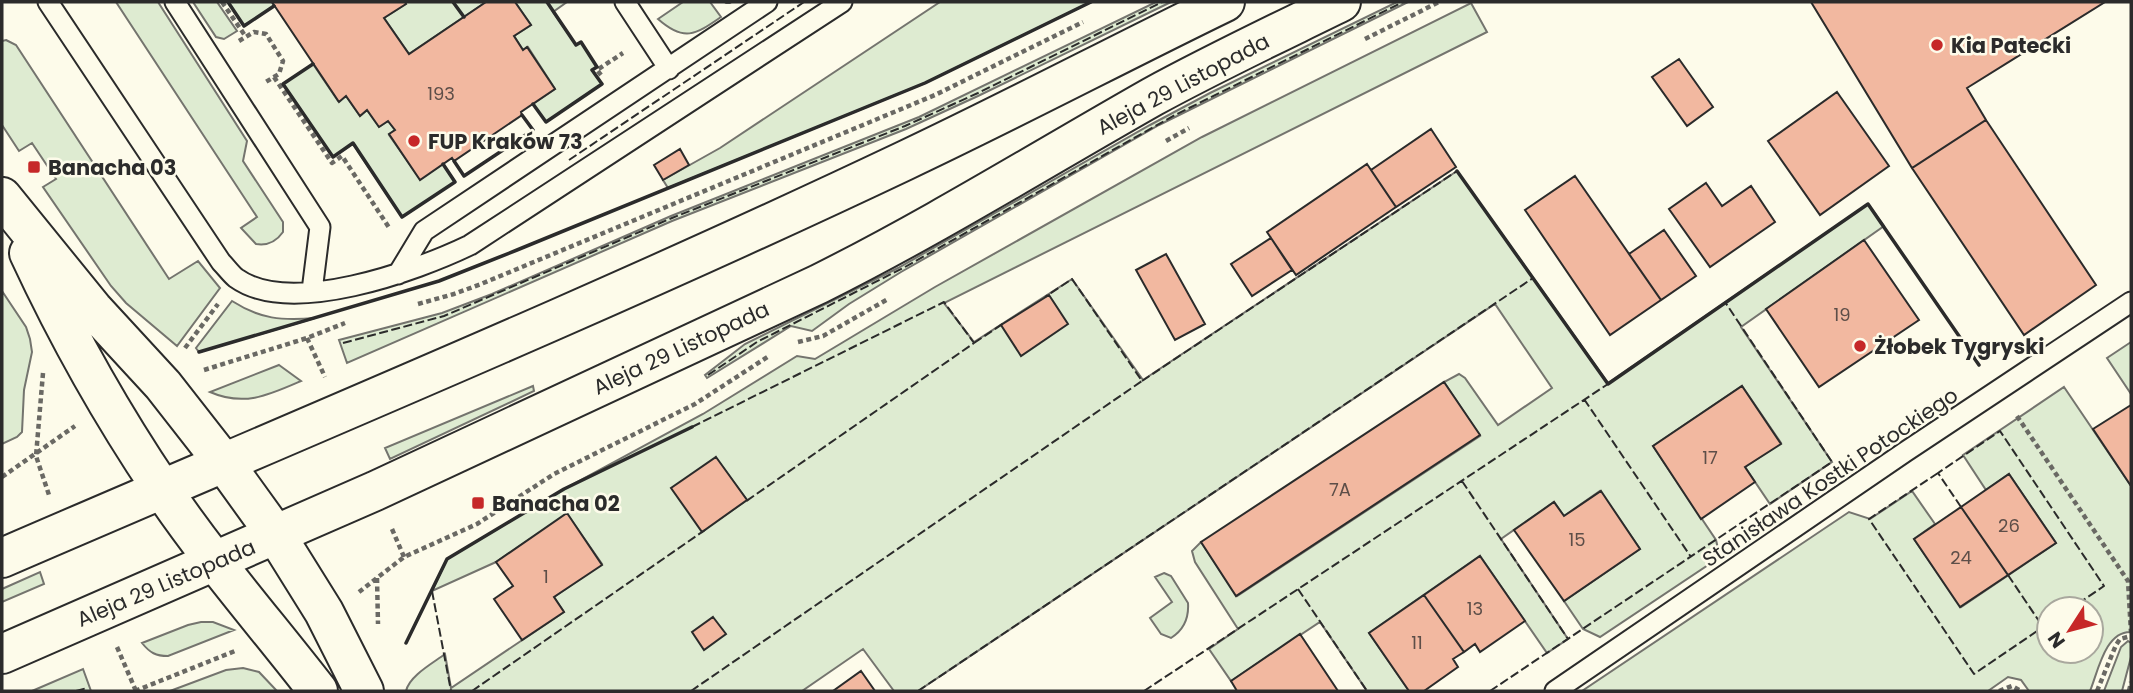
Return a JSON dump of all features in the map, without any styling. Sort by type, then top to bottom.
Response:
[{"type":"main road","points":[[2,558],[378,398],[882,172],[1225,2]]},
{"type":"main road","name":"Aleja 29 Listopada","points":[[2,654],[276,536],[830,278],[884,251],[1154,96],[1342,2]]},
{"type":"main road","points":[[3,199],[93,309],[163,385],[224,463],[276,536],[324,612],[364,691]]},
{"type":"main road","points":[[3,199],[53,305],[162,490],[215,562],[318,691]]},
{"type":"lane","points":[[48,2],[221,262],[237,278],[264,289],[292,293],[363,284],[433,263],[470,245],[842,2]]},
{"type":"lane","points":[[175,2],[320,226],[312,291]]},
{"type":"lane","points":[[625,2],[669,69]]},
{"type":"lane","points":[[398,274],[424,231],[767,2]]},
{"type":"lane","name":"Stanisława Kostki Potockiego","points":[[1555,691],[1905,452],[2131,302]]},
{"type":"path","points":[[222,2],[246,37]]},
{"type":"path","points":[[416,304],[481,284],[934,95],[1089,19]]},
{"type":"path","points":[[213,60],[254,32],[266,34],[283,61],[279,74],[239,100]]},
{"type":"path","points":[[603,79],[597,70],[648,37]]},
{"type":"path","points":[[274,77],[332,163],[342,156],[392,231]]},
{"type":"path","points":[[184,349],[237,278]]},
{"type":"path","points":[[195,373],[353,321]]},
{"type":"path","points":[[307,338],[324,375]]},
{"type":"path","points":[[43,372],[36,456],[49,494]]},
{"type":"path","points":[[2000,390],[2128,581],[2131,635],[2116,645],[2097,691]]},
{"type":"path","points":[[2,477],[36,456],[78,424]]},
{"type":"path","points":[[393,531],[404,557]]},
{"type":"path","points":[[377,578],[378,626]]},
{"type":"path","points":[[120,652],[136,691],[245,648]]},
{"type":"path","points":[[2129,691],[2131,682]]},
{"type":"path","points":[[1999,691],[2012,686],[2021,691]]},
{"type":"green space","points":[[116,2],[158,2],[247,141],[243,161],[283,222],[283,232],[275,241],[256,244],[241,228],[257,217]]},
{"type":"green space","points":[[193,2],[217,2],[237,31],[224,39],[216,37]]},
{"type":"green space","points":[[228,2],[272,2],[274,6],[244,26]]},
{"type":"green space","points":[[405,2],[486,2],[409,54],[384,18],[406,4]]},
{"type":"green space","points":[[515,2],[567,2],[553,12],[576,45],[581,42],[597,67],[592,70],[602,84],[546,122],[533,104],[555,89],[528,47],[523,50],[514,36],[531,25]]},
{"type":"green space","points":[[683,2],[710,2],[721,17],[690,33],[675,31],[658,19]]},
{"type":"green space","points":[[940,2],[1091,2],[925,83],[668,188],[663,180],[720,148]]},
{"type":"green space","points":[[1156,2],[1171,2],[906,129],[672,221],[347,363],[339,340],[442,313],[492,294],[671,216],[919,117]]},
{"type":"green space","points":[[1397,2],[1408,2],[1159,125],[901,272],[812,331],[791,326],[707,378],[705,375],[745,344],[898,268],[1150,125]]},
{"type":"green space","points":[[1471,3],[1487,32],[944,303],[974,342],[1072,279],[1143,380],[1457,171],[1608,383],[1868,204],[1884,226],[1741,327],[1832,462],[1770,504],[1745,467],[1781,443],[1742,386],[1653,446],[1716,540],[1720,557],[1600,637],[1583,629],[1564,601],[1640,549],[1600,491],[1564,516],[1554,502],[1501,539],[1568,639],[1547,653],[1480,556],[1369,633],[1409,691],[1367,691],[1320,622],[1231,681],[1209,649],[1238,629],[1195,562],[1192,551],[1201,542],[1237,596],[1480,436],[1444,382],[1459,374],[1465,378],[1498,425],[1552,388],[1495,304],[918,691],[894,691],[863,649],[802,691],[406,691],[416,675],[445,654],[451,688],[564,612],[554,597],[602,564],[567,514],[496,562],[432,591],[447,559],[564,489],[703,414],[797,356],[815,359],[935,287],[1202,137]],"holes":[[[716,458],[747,500],[702,531]]]},
{"type":"green space","points":[[2,41],[16,45],[169,279],[198,261],[220,288],[177,346],[126,303],[111,286],[43,187],[56,179],[32,143],[19,151],[2,125]]},
{"type":"green space","points":[[313,64],[338,101],[346,96],[360,116],[367,110],[379,127],[388,121],[395,130],[389,135],[420,179],[443,164],[455,182],[402,217],[353,144],[333,157],[283,84]]},
{"type":"green space","points":[[2,291],[26,327],[32,352],[24,390],[22,432],[2,444]]},
{"type":"green space","points":[[232,301],[262,315],[292,319],[315,318],[199,352],[196,348]]},
{"type":"green space","points":[[2131,342],[2131,394],[2107,358]]},
{"type":"green space","points":[[279,365],[301,381],[267,395],[245,399],[234,399],[210,392]]},
{"type":"green space","points":[[533,386],[534,391],[390,459],[385,448]]},
{"type":"green space","points":[[2064,387],[2131,486],[2131,632],[2122,633],[2115,638],[2105,652],[2105,595],[2035,595],[2035,665],[2100,665],[2090,691],[2029,691],[2021,680],[2008,677],[1988,691],[1582,691],[1849,512],[1870,519],[1912,491],[1935,524],[1914,539],[1961,607],[2056,543],[2009,474],[1986,490],[1963,455]]},
{"type":"green space","points":[[40,572],[44,584],[2,602],[2,589]]},
{"type":"green space","points":[[1164,573],[1171,576],[1188,603],[1185,623],[1171,638],[1161,634],[1150,618],[1172,602],[1155,577]]},
{"type":"green space","points":[[213,622],[234,630],[168,656],[154,653],[142,643],[188,625]]},
{"type":"green space","points":[[2128,641],[2131,643],[2131,657],[2122,691],[2104,691],[2121,647]]},
{"type":"green space","points":[[243,668],[259,672],[277,691],[170,691],[226,670]]},
{"type":"green space","points":[[83,669],[91,691],[32,691]]},
{"type":"building","points":[[272,2],[405,2],[406,4],[384,18],[409,54],[486,2],[515,2],[531,25],[514,36],[523,50],[527,47],[555,89],[454,161],[452,158],[420,180],[389,134],[395,130],[388,121],[379,127],[367,110],[360,116],[346,96],[339,102]]},
{"type":"building","name":"Kia Patecki","points":[[1811,2],[2105,2],[1967,88],[1986,120],[1912,168]]},
{"type":"building","points":[[1679,59],[1713,107],[1687,126],[1652,77]]},
{"type":"building","points":[[1837,92],[1889,166],[1820,215],[1768,141]]},
{"type":"building","points":[[1986,120],[2096,285],[2024,335],[1912,168]]},
{"type":"building","points":[[1431,129],[1456,167],[1396,207],[1371,170]]},
{"type":"building","points":[[680,149],[689,165],[663,180],[654,165]]},
{"type":"building","points":[[1367,164],[1396,207],[1296,275],[1267,232]]},
{"type":"building","points":[[1575,176],[1661,300],[1610,335],[1525,210]]},
{"type":"building","points":[[1706,183],[1722,206],[1751,186],[1775,222],[1710,267],[1669,209]]},
{"type":"building","points":[[1664,230],[1696,276],[1661,300],[1629,254]]},
{"type":"building","points":[[1271,238],[1292,270],[1252,296],[1231,264]]},
{"type":"building","points":[[1864,240],[1919,320],[1819,387],[1766,309]]},
{"type":"building","points":[[1166,254],[1205,324],[1175,340],[1136,270]]},
{"type":"building","points":[[1049,295],[1068,324],[1021,356],[1001,325]]},
{"type":"building","points":[[1444,382],[1480,435],[1236,596],[1201,542]]},
{"type":"building","points":[[1742,386],[1781,444],[1745,467],[1755,482],[1701,519],[1653,446]]},
{"type":"building","points":[[2131,405],[2131,486],[2093,429]]},
{"type":"building","points":[[716,457],[747,500],[702,532],[671,488]]},
{"type":"building","points":[[2009,474],[2056,543],[2008,575],[1961,507]]},
{"type":"building","points":[[1601,491],[1640,549],[1564,601],[1514,530],[1554,502],[1564,516]]},
{"type":"building","points":[[1961,507],[2008,575],[1960,607],[1914,539]]},
{"type":"building","points":[[567,513],[602,565],[554,597],[564,612],[522,640],[494,599],[513,586],[496,562]]},
{"type":"building","points":[[1480,556],[1525,621],[1480,652],[1475,644],[1464,652],[1424,595]]},
{"type":"building","points":[[1424,595],[1464,652],[1453,659],[1458,667],[1424,691],[1409,691],[1369,633]]},
{"type":"building","points":[[713,617],[726,634],[704,650],[692,632]]},
{"type":"building","points":[[1300,634],[1338,691],[1237,691],[1231,681]]},
{"type":"building","points":[[861,671],[875,691],[833,691]]},
{"type":"fence","points":[[569,160],[804,2]]},
{"type":"fence","points":[[343,343],[444,316],[672,218],[905,126],[1162,2]]},
{"type":"fence","points":[[708,375],[757,342],[905,267],[1175,115],[1403,2]]},
{"type":"fence","points":[[1142,381],[1457,171]]},
{"type":"fence","points":[[918,691],[1533,278]]},
{"type":"fence","points":[[691,691],[1142,381],[1072,279],[1045,297]]},
{"type":"fence","points":[[692,427],[944,302],[974,343],[745,502]]},
{"type":"fence","points":[[1490,691],[1832,462],[1725,302]]},
{"type":"fence","points":[[974,343],[1004,323]]},
{"type":"fence","points":[[1144,691],[1608,384]]},
{"type":"fence","points":[[1584,399],[1691,557]]},
{"type":"fence","points":[[1961,507],[1938,473],[2000,431],[2104,586],[2091,595]]},
{"type":"fence","points":[[1938,473],[1869,519],[1974,674],[2035,632]]},
{"type":"fence","points":[[1462,481],[1568,639]]},
{"type":"fence","points":[[472,691],[705,530]]},
{"type":"fence","points":[[2008,575],[2035,615]]},
{"type":"fence","points":[[1298,589],[1367,691]]},
{"type":"fence","points":[[432,591],[451,691]]},
{"type":"fence","points":[[76,691],[87,688]]},
{"type":"wall","points":[[228,2],[244,26],[274,6]]},
{"type":"wall","points":[[453,2],[464,17]]},
{"type":"wall","points":[[533,104],[546,122],[602,84],[592,70],[597,67],[581,42],[576,45],[547,2]]},
{"type":"wall","points":[[199,352],[439,281],[925,83],[1091,2]]},
{"type":"wall","points":[[313,64],[283,84],[333,157],[353,143],[402,217],[455,182],[443,164]]},
{"type":"wall","points":[[454,161],[464,176],[533,130],[522,115]]},
{"type":"wall","points":[[1457,171],[1608,384],[1868,204],[1979,365]]},
{"type":"wall","points":[[406,643],[447,559],[564,489],[692,427]]},
{"type":"place","name":"Kia Patecki","points":[[1937,45]]},
{"type":"place","name":"FUP Kraków 73","points":[[414,141]]},
{"type":"place","name":"Banacha 03","points":[[34,167]]},
{"type":"place","name":"Żłobek Tygryski","points":[[1860,346]]},
{"type":"place","name":"Banacha 02","points":[[478,503]]}]
